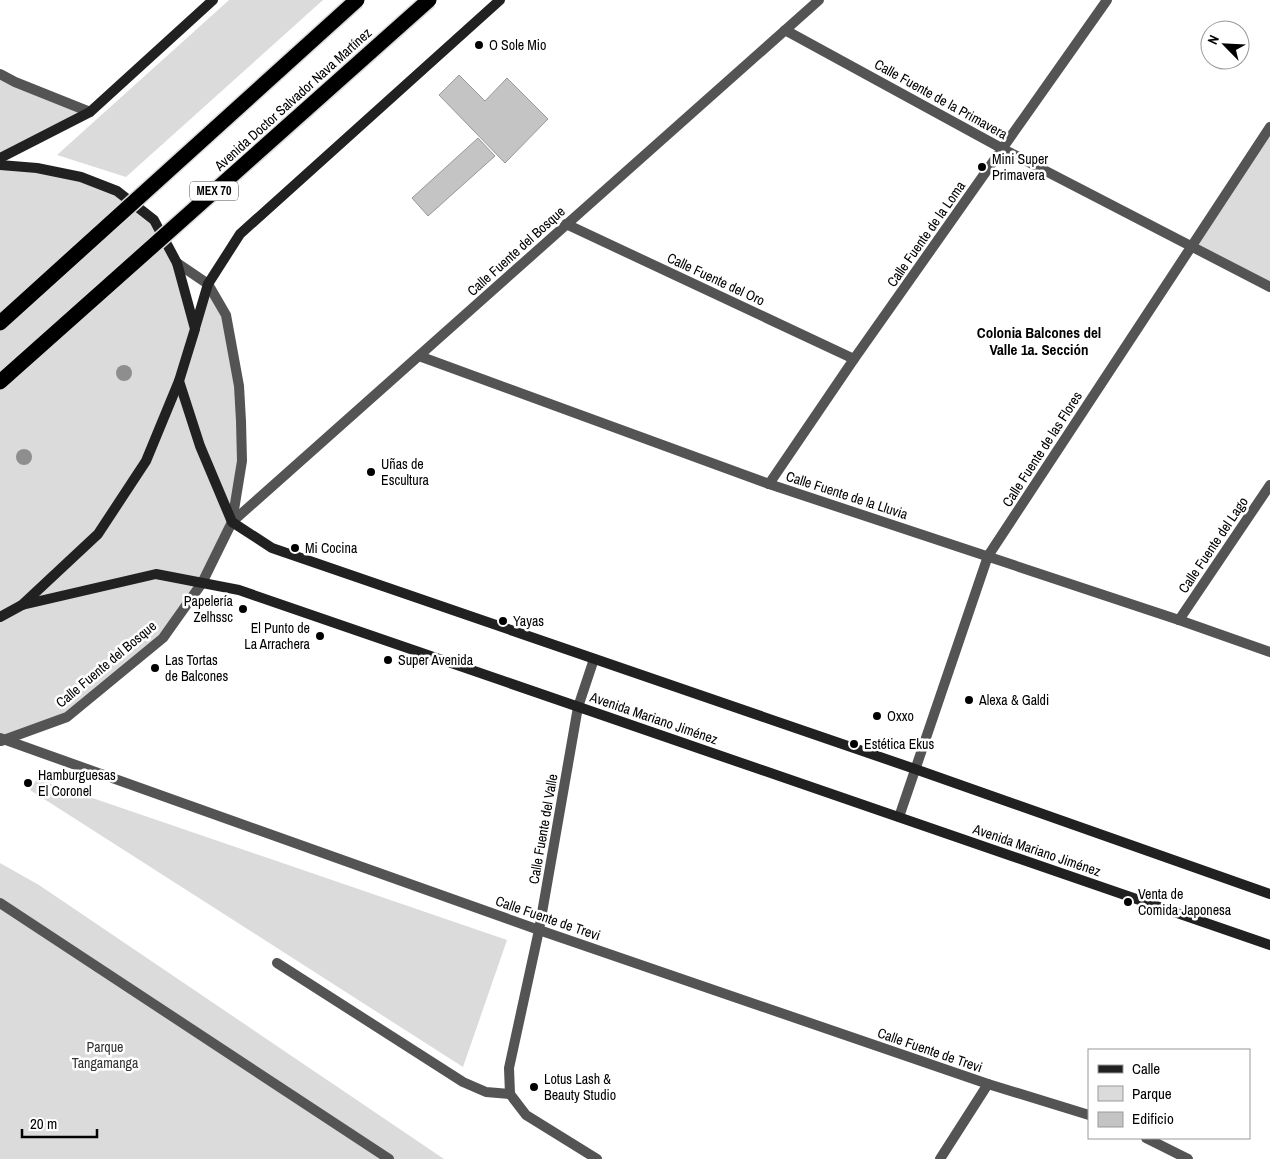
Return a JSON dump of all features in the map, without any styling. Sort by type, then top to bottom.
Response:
[{"type":"highway","points":[[0,324],[357,0]]},
{"type":"highway","name":"Avenida Doctor Salvador Nava Martínez","points":[[0,382],[429,0]]},
{"type":"street","points":[[0,617],[22,606],[98,534],[146,461],[179,381],[208,284],[240,234],[500,0]]},
{"type":"street","name":"Calle Fuente del Bosque","points":[[232,522],[819,0]]},
{"type":"street","name":"Calle Fuente de la Loma","points":[[769,484],[854,359],[1107,0]]},
{"type":"street","points":[[0,158],[90,112],[208,2]]},
{"type":"street","name":"Calle Fuente de la Primavera","points":[[786,30],[1003,149],[1270,287]]},
{"type":"street","points":[[0,74],[15,82],[90,112]]},
{"type":"street","name":"Calle Fuente de las Flores","points":[[899,817],[988,556],[1270,127]]},
{"type":"street","points":[[0,165],[37,168],[81,177],[117,191],[154,220],[177,263],[195,329]]},
{"type":"street","name":"Calle Fuente del Oro","points":[[566,224],[854,359]]},
{"type":"street","name":"Calle Fuente del Bosque","points":[[1,740],[67,717],[163,638],[202,583],[232,522],[242,461],[239,386],[226,315],[208,284],[177,263]]},
{"type":"street","name":"Calle Fuente de la Lluvia","points":[[419,356],[769,484],[1270,652]]},
{"type":"street","points":[[179,381],[200,446],[232,522],[272,548],[915,769],[1270,894]]},
{"type":"street","name":"Calle Fuente del Lago","points":[[1179,620],[1270,485]]},
{"type":"street","name":"Avenida Mariano Jiménez","points":[[22,606],[156,574],[239,590],[1270,945]]},
{"type":"street","name":"Calle Fuente del Valle","points":[[510,1094],[509,1068],[539,930],[578,707],[594,659]]},
{"type":"street","name":"Calle Fuente de Trevi","points":[[1,740],[539,930],[988,1084],[1088,1115]]},
{"type":"street","points":[[0,903],[389,1159]]},
{"type":"street","points":[[277,963],[463,1082],[486,1092],[510,1094],[526,1115],[597,1159]]},
{"type":"street","points":[[940,1159],[988,1084]]},
{"type":"street","points":[[1148,1139],[1186,1158]]},
{"type":"green space","points":[[229,0],[323,0],[126,177],[57,155]]},
{"type":"green space","points":[[0,72],[90,112],[0,158]]},
{"type":"green space","points":[[1270,127],[1270,287],[1192,246]]},
{"type":"green space","points":[[0,166],[37,168],[116,191],[154,221],[176,263],[193,329],[146,459],[96,534],[21,604],[0,615]]},
{"type":"green space","points":[[208,284],[226,315],[241,421],[232,522],[202,583],[163,638],[67,717],[0,741],[0,619],[98,534],[146,461]]},
{"type":"green space","points":[[37,779],[507,940],[463,1067],[30,790]]},
{"type":"green space","name":"Parque Tangamanga","points":[[0,863],[39,885],[444,1159],[0,1159]]},
{"type":"building","points":[[459,75],[485,101],[507,78],[548,119],[505,163],[439,95]]},
{"type":"building","points":[[478,138],[495,156],[428,216],[412,198]]},
{"type":"place","name":"O Sole Mio","points":[[479,45]]},
{"type":"place","name":"Mini Super Primavera","points":[[982,167]]},
{"type":"place","name":"Uñas de Escultura","points":[[371,472]]},
{"type":"place","name":"Mi Cocina","points":[[295,548]]},
{"type":"place","name":"Papelería Zelhssc","points":[[243,609]]},
{"type":"place","name":"Yayas","points":[[503,621]]},
{"type":"place","name":"El Punto de La Arrachera","points":[[320,636]]},
{"type":"place","name":"Super Avenida","points":[[388,660]]},
{"type":"place","name":"Las Tortas de Balcones","points":[[155,668]]},
{"type":"place","name":"Alexa & Galdi","points":[[969,700]]},
{"type":"place","name":"Oxxo","points":[[877,716]]},
{"type":"place","name":"Estética Ekus","points":[[854,744]]},
{"type":"place","name":"Hamburguesas El Coronel","points":[[28,783]]},
{"type":"place","name":"Venta de Comida Japonesa","points":[[1128,902]]},
{"type":"place","name":"Lotus Lash & Beauty Studio","points":[[534,1087]]},
{"type":"district","name":"Colonia Balcones del Valle 1a. Sección","points":[[1039,340]]}]
